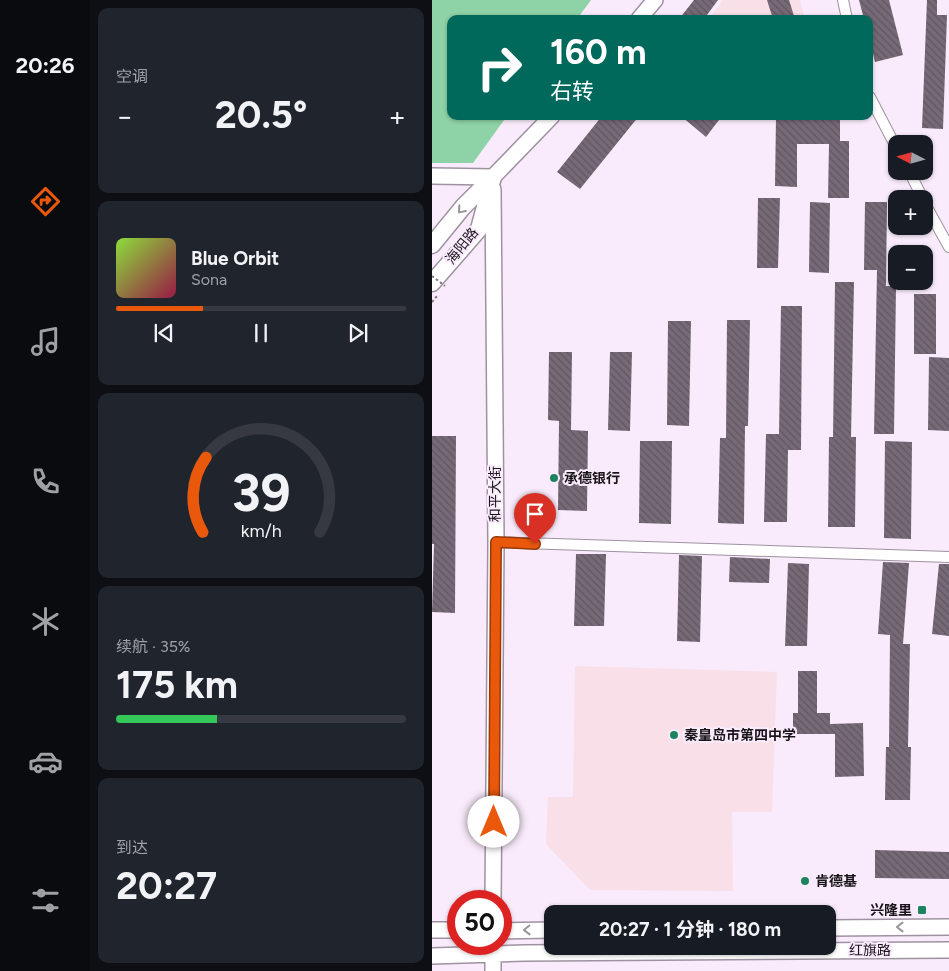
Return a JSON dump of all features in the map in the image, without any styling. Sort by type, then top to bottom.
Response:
[{"type":"main road","points":[[642,15],[655,0]]},
{"type":"main road","name":"海阳路","points":[[432,245],[463,207],[548,120]]},
{"type":"main road","points":[[432,176],[493,177]]},
{"type":"main road","name":"海阳路","points":[[438,284],[478,229],[493,177]]},
{"type":"main road","name":"和平大街","points":[[493,177],[496,542],[493,890]]},
{"type":"main road","points":[[836,928],[948,927]]},
{"type":"main road","points":[[432,930],[447,930]]},
{"type":"main road","points":[[512,931],[544,930]]},
{"type":"main road","name":"红旗路","points":[[512,949],[948,950]]},
{"type":"main road","name":"红旗路","points":[[432,956],[447,954]]},
{"type":"main road","points":[[493,955],[493,971]]},
{"type":"street","points":[[843,0],[846,15]]},
{"type":"street","points":[[873,103],[890,135]]},
{"type":"street","points":[[933,218],[948,248]]},
{"type":"street","points":[[496,542],[948,557]]},
{"type":"path","points":[[432,276],[438,284]]},
{"type":"shaded area","points":[[723,0],[800,0],[804,15],[712,15]]},
{"type":"shaded area","name":"秦皇岛市第四中学","points":[[575,666],[777,672],[772,812],[732,812],[733,891],[590,890],[546,844],[548,797],[573,797]]},
{"type":"green space","points":[[432,0],[591,0],[580,15],[447,15],[447,120],[504,120],[473,163],[432,163]]},
{"type":"building","points":[[694,0],[718,0],[707,15],[682,15]]},
{"type":"building","points":[[767,0],[789,0],[794,15],[772,15]]},
{"type":"building","points":[[859,0],[889,0],[903,55],[875,62],[873,54],[873,15],[863,15]]},
{"type":"building","points":[[927,0],[937,0],[937,15],[947,15],[943,129],[922,128]]},
{"type":"building","points":[[599,120],[636,120],[580,189],[557,172]]},
{"type":"building","points":[[686,120],[719,120],[706,137]]},
{"type":"building","points":[[776,120],[840,120],[840,141],[849,141],[849,198],[828,198],[829,144],[797,144],[797,187],[775,186]]},
{"type":"building","points":[[758,198],[780,198],[778,268],[757,268]]},
{"type":"building","points":[[810,202],[830,203],[829,273],[809,272]]},
{"type":"building","points":[[865,202],[887,202],[886,286],[888,286],[888,290],[896,290],[894,434],[874,434],[877,270],[864,270]]},
{"type":"building","points":[[835,282],[854,282],[851,437],[856,437],[855,527],[828,527],[829,437],[833,437]]},
{"type":"building","points":[[914,294],[936,294],[936,354],[914,354]]},
{"type":"building","points":[[781,306],[802,306],[801,450],[788,450],[787,522],[764,522],[766,434],[779,434]]},
{"type":"building","points":[[727,320],[750,320],[748,426],[745,426],[744,524],[718,523],[720,438],[726,438]]},
{"type":"building","points":[[668,321],[691,321],[689,426],[667,425]]},
{"type":"building","points":[[549,352],[572,352],[571,430],[588,431],[587,511],[558,510],[559,421],[548,420]]},
{"type":"building","points":[[610,352],[632,352],[630,431],[608,430]]},
{"type":"building","points":[[929,357],[949,358],[949,431],[928,430]]},
{"type":"building","points":[[432,436],[456,436],[455,613],[432,612],[434,544],[432,544]]},
{"type":"building","points":[[640,441],[672,441],[671,524],[639,523]]},
{"type":"building","points":[[885,441],[912,442],[911,539],[884,538]]},
{"type":"building","points":[[576,554],[606,554],[604,626],[574,626]]},
{"type":"building","points":[[679,555],[702,556],[700,642],[677,641]]},
{"type":"building","points":[[730,557],[770,559],[769,583],[729,582]]},
{"type":"building","points":[[883,562],[909,563],[903,644],[910,644],[908,747],[911,747],[910,800],[885,800],[886,747],[889,747],[890,635],[878,634]]},
{"type":"building","points":[[788,563],[809,564],[807,646],[785,646]]},
{"type":"building","points":[[939,564],[949,564],[949,636],[932,634]]},
{"type":"building","points":[[798,671],[817,671],[817,713],[830,713],[830,724],[863,723],[864,776],[835,777],[835,734],[793,734],[793,713],[798,713]]},
{"type":"building","points":[[875,850],[949,852],[949,879],[875,878]]},
{"type":"place","name":"承德银行","points":[[554,478]]},
{"type":"place","name":"秦皇岛市第四中学","points":[[674,735]]},
{"type":"place","name":"肯德基","points":[[805,881]]},
{"type":"place","name":"兴隆里","points":[[922,910]]},
{"type":"route","points":[[494,822],[496,542],[535,544]]}]
